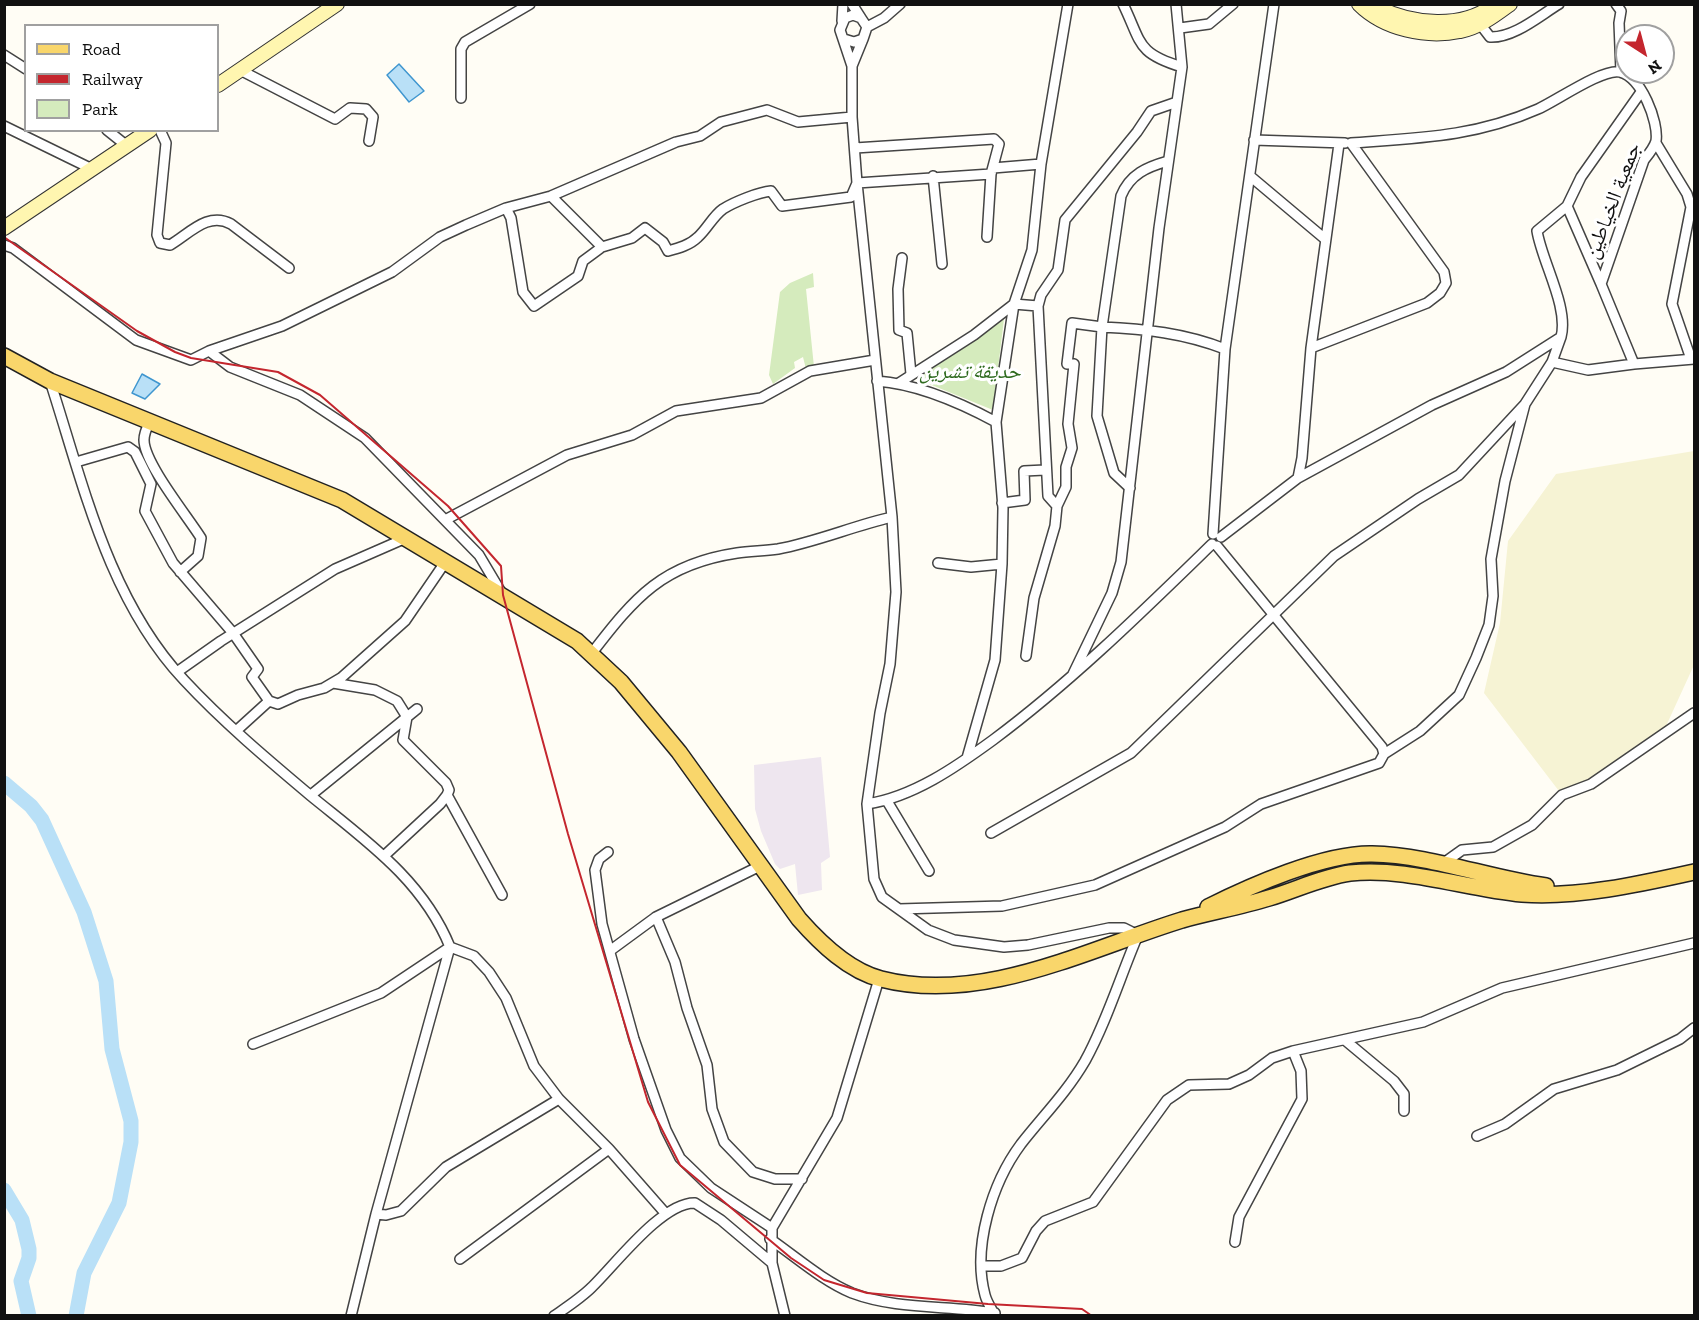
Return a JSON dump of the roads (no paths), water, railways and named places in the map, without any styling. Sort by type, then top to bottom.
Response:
[{"type":"main road","points":[[219,84],[337,4]]},
{"type":"main road","points":[[1359,4],[1384,21],[1407,30],[1461,31],[1480,24],[1509,4]]},
{"type":"main road","points":[[1372,4],[1410,20],[1433,22],[1457,21],[1495,4]]},
{"type":"main road","points":[[4,228],[147,132]]},
{"type":"main road","points":[[4,356],[50,381],[342,500],[562,630],[592,653],[621,682],[657,725],[762,865],[799,919],[817,940],[838,957],[879,979],[934,986],[1018,974],[1184,920],[1261,900],[1325,879],[1361,872],[1391,874],[1519,894],[1555,895],[1627,886],[1695,872]]},
{"type":"main road","points":[[1184,920],[1238,893],[1312,865],[1341,857],[1371,854],[1441,865],[1529,884],[1587,890]]},
{"type":"street","points":[[461,98],[461,49],[465,42],[530,4]]},
{"type":"street","points":[[843,4],[840,30],[852,66],[852,117],[857,183],[892,517],[896,592],[890,664],[880,713],[867,804],[874,879],[882,897],[928,930],[954,940],[977,945],[1004,947],[1028,945],[1109,928],[1124,928],[1138,935],[1107,1018],[1084,1063],[1054,1107],[1020,1145],[997,1185],[983,1242],[982,1266],[984,1294],[995,1314]]},
{"type":"street","points":[[852,4],[867,27]]},
{"type":"street","points":[[852,66],[867,27],[884,18],[900,4]]},
{"type":"street","points":[[967,758],[995,660],[1002,564],[1002,502],[996,422],[1014,304],[1032,250],[1041,164],[1068,4]]},
{"type":"street","points":[[1123,4],[1140,44],[1148,54],[1182,67]]},
{"type":"street","points":[[1072,676],[1115,583],[1121,562],[1168,161],[1182,67],[1176,4]]},
{"type":"street","points":[[1180,28],[1209,24],[1233,4]]},
{"type":"street","points":[[1274,4],[1225,349],[1216,541],[1272,615],[1307,654],[1382,747],[1384,754]]},
{"type":"street","points":[[1480,24],[1490,37],[1497,37],[1511,33],[1559,4]]},
{"type":"street","points":[[1616,4],[1621,11],[1619,24]]},
{"type":"street","points":[[842,21],[849,16],[861,18]]},
{"type":"street","points":[[844,39],[854,42],[862,39]]},
{"type":"street","points":[[4,55],[24,68]]},
{"type":"street","points":[[240,70],[335,119],[350,108],[366,109],[373,117],[369,141]]},
{"type":"street","points":[[1254,140],[1339,144],[1448,136],[1499,125],[1550,103],[1605,73],[1615,72]]},
{"type":"street","name":"جمعية الخياطين","points":[[1601,284],[1644,160],[1656,143],[1656,125],[1651,107],[1635,84]]},
{"type":"street","points":[[1567,206],[1581,177],[1641,92]]},
{"type":"street","points":[[1057,506],[1048,496],[1046,470],[1038,306],[1041,295],[1058,270],[1065,220],[1137,132],[1150,111],[1177,102]]},
{"type":"street","points":[[4,245],[71,290],[136,340],[191,360],[209,351],[282,326],[392,272],[440,237],[506,208],[551,196],[676,142],[700,136],[721,122],[767,110],[798,122],[852,117]]},
{"type":"street","points":[[4,126],[92,169]]},
{"type":"street","points":[[110,132],[127,146]]},
{"type":"street","points":[[161,132],[166,144],[157,235],[160,243],[170,245],[208,221],[220,219],[231,224],[289,268]]},
{"type":"street","points":[[855,148],[994,139],[999,144],[992,171],[987,237]]},
{"type":"street","points":[[1311,348],[1427,303],[1440,293],[1446,283],[1444,272],[1351,143]]},
{"type":"street","points":[[1552,362],[1588,369],[1693,359],[1672,304],[1691,207],[1687,194],[1656,143]]},
{"type":"street","points":[[1298,478],[1302,458],[1311,348],[1339,144]]},
{"type":"street","points":[[1130,488],[1114,473],[1097,416],[1102,327],[1121,196],[1126,183],[1145,167],[1168,161]]},
{"type":"street","points":[[857,183],[992,171],[1041,164]]},
{"type":"street","points":[[933,176],[942,264]]},
{"type":"street","points":[[1250,176],[1325,239]]},
{"type":"street","points":[[506,208],[511,218],[523,292],[534,306],[578,276],[583,261],[602,247],[632,238],[645,228],[663,242],[668,251],[685,246],[698,237],[723,209],[748,200],[759,191],[771,191],[782,206],[851,197],[857,183]]},
{"type":"street","points":[[551,196],[602,247]]},
{"type":"street","name":"جمعية الخياطين","points":[[1561,337],[1563,328],[1558,302],[1537,231],[1567,206],[1601,284]]},
{"type":"street","points":[[902,258],[898,289],[899,330],[907,333],[911,374]]},
{"type":"street","points":[[1601,284],[1634,364]]},
{"type":"street","points":[[899,383],[974,335],[1014,304],[1038,306]]},
{"type":"street","points":[[1026,656],[1034,598],[1055,526],[1057,506],[1066,487],[1066,467],[1072,448],[1068,424],[1074,364],[1067,364],[1072,323],[1148,329],[1192,337],[1225,349]]},
{"type":"street","points":[[991,834],[1131,753],[1334,556],[1418,499],[1459,475],[1525,404],[1552,362],[1559,348],[1561,337]]},
{"type":"street","points":[[867,804],[887,801],[934,778],[967,758],[1026,716],[1089,663],[1216,541],[1298,478],[1432,405],[1506,372],[1561,337]]},
{"type":"street","points":[[209,351],[230,367],[300,395],[365,438],[479,555],[502,595]]},
{"type":"street","points":[[445,520],[567,454],[632,435],[676,411],[761,398],[810,371],[875,360]]},
{"type":"street","points":[[50,381],[105,552],[138,617],[177,672],[236,731],[310,795],[385,855],[412,885],[441,925],[450,947],[376,1214],[351,1316]]},
{"type":"street","points":[[876,381],[899,383],[970,408],[996,422]]},
{"type":"street","points":[[899,909],[1002,906],[1095,885],[1225,827],[1261,804],[1371,767],[1379,763],[1384,754],[1420,731],[1459,695],[1489,625],[1493,596],[1491,559],[1505,481],[1525,404]]},
{"type":"street","points":[[150,421],[144,442],[170,494],[201,538],[198,556],[180,572]]},
{"type":"street","points":[[76,462],[128,447],[135,452],[151,484],[145,511],[173,563],[233,633],[258,669],[252,677],[269,701],[278,704],[333,683],[405,621],[446,561]]},
{"type":"street","points":[[1002,502],[1025,500],[1024,471],[1046,470]]},
{"type":"street","points":[[592,653],[623,614],[657,581],[692,564],[735,553],[778,549],[892,517]]},
{"type":"street","points":[[177,672],[233,633],[335,569],[406,538]]},
{"type":"street","points":[[938,563],[971,567],[1002,564]]},
{"type":"street","points":[[333,683],[375,690],[397,700],[407,717],[403,740],[446,783],[447,795],[440,804],[385,855]]},
{"type":"street","points":[[236,731],[269,701]]},
{"type":"street","points":[[310,795],[417,709]]},
{"type":"street","points":[[1441,865],[1462,850],[1493,847],[1532,825],[1562,795],[1591,784],[1695,714]]},
{"type":"street","points":[[447,795],[502,895]]},
{"type":"street","points":[[887,801],[929,871]]},
{"type":"street","points":[[608,852],[599,859],[595,870],[602,924],[634,1039],[656,1106],[680,1158],[711,1188],[771,1228]]},
{"type":"street","points":[[611,950],[656,917],[762,865]]},
{"type":"street","points":[[656,917],[675,962],[687,1008],[708,1065],[712,1109],[724,1142],[753,1172],[775,1179],[802,1179]]},
{"type":"street","points":[[982,1266],[1001,1266],[1022,1258],[1039,1227],[1045,1221],[1093,1202],[1167,1100],[1189,1085],[1229,1084],[1249,1075],[1272,1058],[1293,1051],[1347,1041],[1423,1022],[1502,988],[1695,943]]},
{"type":"street","points":[[253,1044],[381,993],[450,947]]},
{"type":"street","points":[[450,947],[474,956],[489,972],[506,998],[534,1066],[559,1099],[609,1149],[666,1214]]},
{"type":"street","points":[[784,1316],[772,1263],[771,1228],[837,1118],[879,979]]},
{"type":"street","points":[[1477,1136],[1505,1124],[1554,1089],[1617,1070],[1680,1039],[1695,1028]]},
{"type":"street","points":[[1347,1041],[1394,1081],[1404,1094],[1404,1111]]},
{"type":"street","points":[[1235,1242],[1239,1217],[1302,1099],[1301,1071],[1293,1051]]},
{"type":"street","points":[[376,1214],[386,1215],[401,1211],[446,1167],[559,1099]]},
{"type":"street","points":[[460,1258],[609,1149]]},
{"type":"street","points":[[554,1316],[590,1290],[666,1214],[683,1204],[695,1203],[721,1220],[772,1263]]},
{"type":"street","points":[[770,1239],[851,1292],[886,1302],[966,1308],[995,1314]]},
{"type":"water","points":[[399,64],[424,91],[409,102],[387,75]]},
{"type":"water","points":[[142,374],[160,384],[145,399],[132,393]]},
{"type":"waterway","points":[[4,783],[31,806],[42,820],[84,912],[106,981],[112,1049],[131,1121],[131,1142],[119,1203],[84,1273],[76,1316]]},
{"type":"waterway","points":[[4,1190],[22,1220],[29,1249],[29,1258],[21,1281],[29,1316]]},
{"type":"railway","points":[[4,237],[137,331],[175,352],[191,358],[278,372],[320,395],[448,506],[501,566],[503,595],[568,834],[648,1102],[680,1165],[791,1258],[824,1280],[867,1293],[988,1304],[1082,1309],[1092,1316]]},
{"type":"park label","name":"حديقة تشرين","points":[[970,372]]}]
